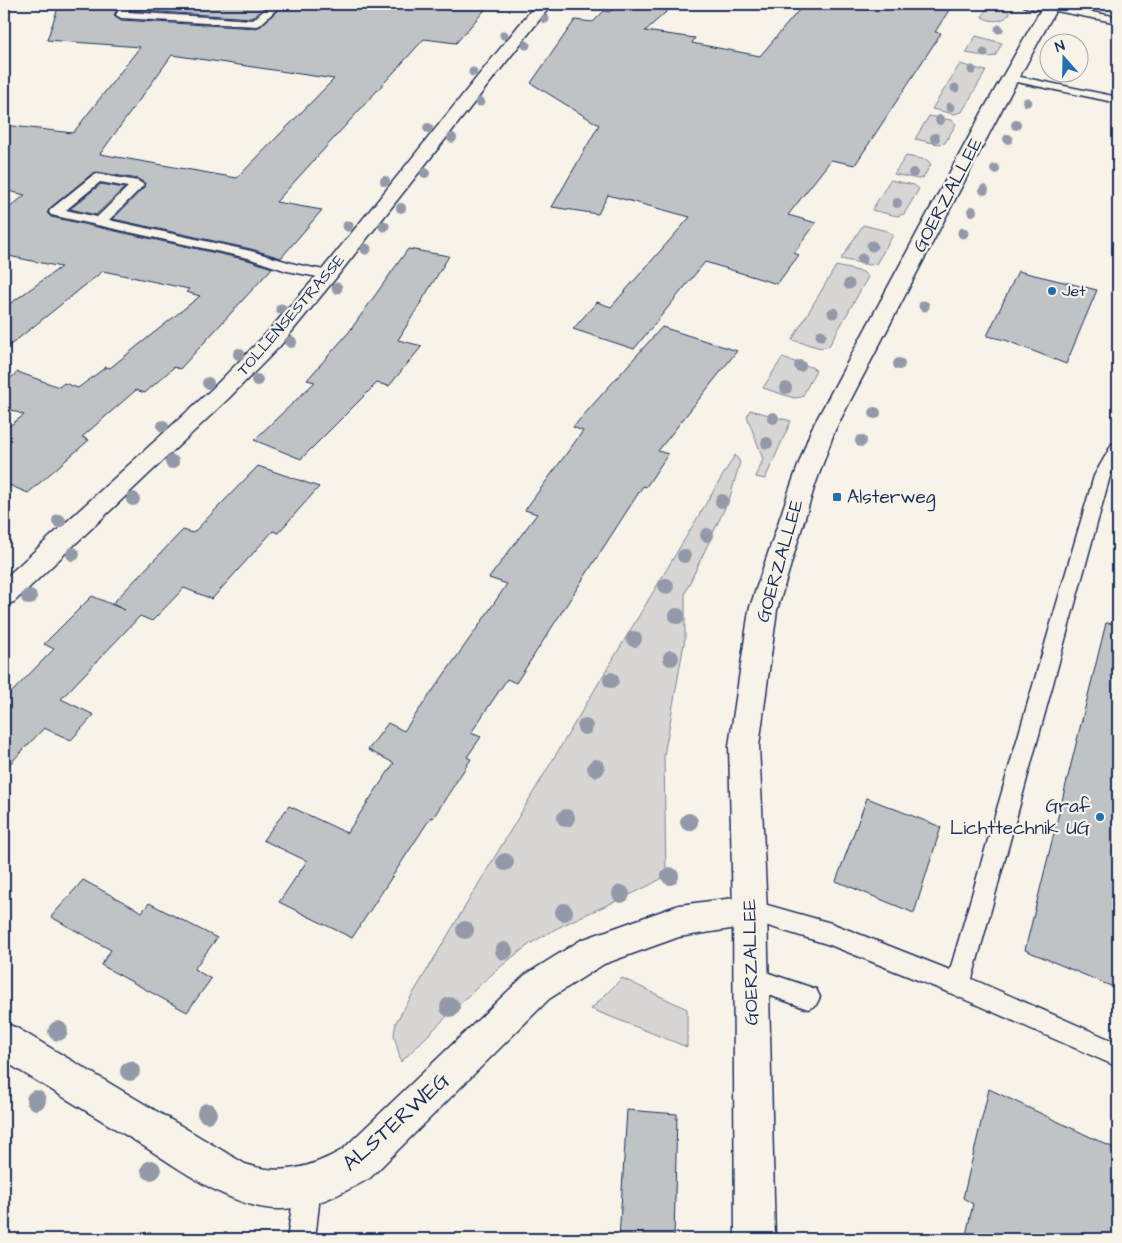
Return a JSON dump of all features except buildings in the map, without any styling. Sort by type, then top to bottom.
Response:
[{"type":"street","name":"TOLLENSESTRASSE","points":[[4,595],[221,393],[272,341],[328,275],[544,4]]},
{"type":"street","points":[[1030,4],[1051,6]]},
{"type":"street","name":"GOERZALLEE","points":[[755,1239],[752,978],[744,746],[762,610],[823,430],[1051,6]]},
{"type":"street","name":"ALSTERWEG","points":[[4,1041],[236,1180],[267,1190],[300,1190],[326,1181],[356,1164],[537,987],[592,950],[680,921],[750,911]]},
{"type":"lane","points":[[127,4],[121,15],[256,23],[277,4]]},
{"type":"lane","points":[[1051,6],[1118,20]]},
{"type":"lane","points":[[1011,78],[1118,100]]},
{"type":"lane","points":[[100,222],[138,185],[97,178],[56,212],[100,222],[251,255],[292,268],[328,275]]},
{"type":"lane","points":[[958,985],[1102,476],[1118,448]]},
{"type":"lane","points":[[750,911],[831,934],[958,985],[1118,1055]]},
{"type":"lane","points":[[752,978],[808,996]]},
{"type":"lane","points":[[300,1239],[308,1187]]},
{"type":"shaded area","points":[[989,5],[1004,8],[1010,13],[1000,20],[986,19],[982,17]]},
{"type":"shaded area","points":[[976,36],[1002,43],[995,56],[989,57],[966,53]]},
{"type":"shaded area","points":[[960,64],[986,71],[962,112],[954,114],[932,109]]},
{"type":"shaded area","points":[[929,116],[951,120],[956,124],[945,143],[938,144],[915,139]]},
{"type":"shaded area","points":[[906,156],[927,160],[931,164],[923,178],[918,179],[894,174]]},
{"type":"shaded area","points":[[890,180],[914,185],[919,189],[904,214],[897,216],[872,210]]},
{"type":"shaded area","points":[[863,225],[887,231],[893,235],[876,264],[869,265],[841,259]]},
{"type":"shaded area","points":[[836,266],[863,272],[868,277],[829,346],[821,348],[792,340]]},
{"type":"shaded area","points":[[782,358],[816,370],[802,397],[794,398],[763,388]]},
{"type":"shaded area","points":[[750,410],[791,421],[765,479],[756,477],[763,459],[747,416]]},
{"type":"shaded area","points":[[735,455],[740,462],[730,497],[685,593],[685,638],[664,756],[666,876],[633,894],[563,925],[530,944],[495,971],[401,1062],[394,1035],[396,1022]]},
{"type":"shaded area","points":[[622,978],[687,1009],[687,1047],[591,1009]]},
{"type":"place","name":"Jet","points":[[1052,291]]},
{"type":"place","name":"Alsterweg","points":[[837,497]]},
{"type":"place","name":"Graf Lichttechnik UG","points":[[1100,817]]}]
